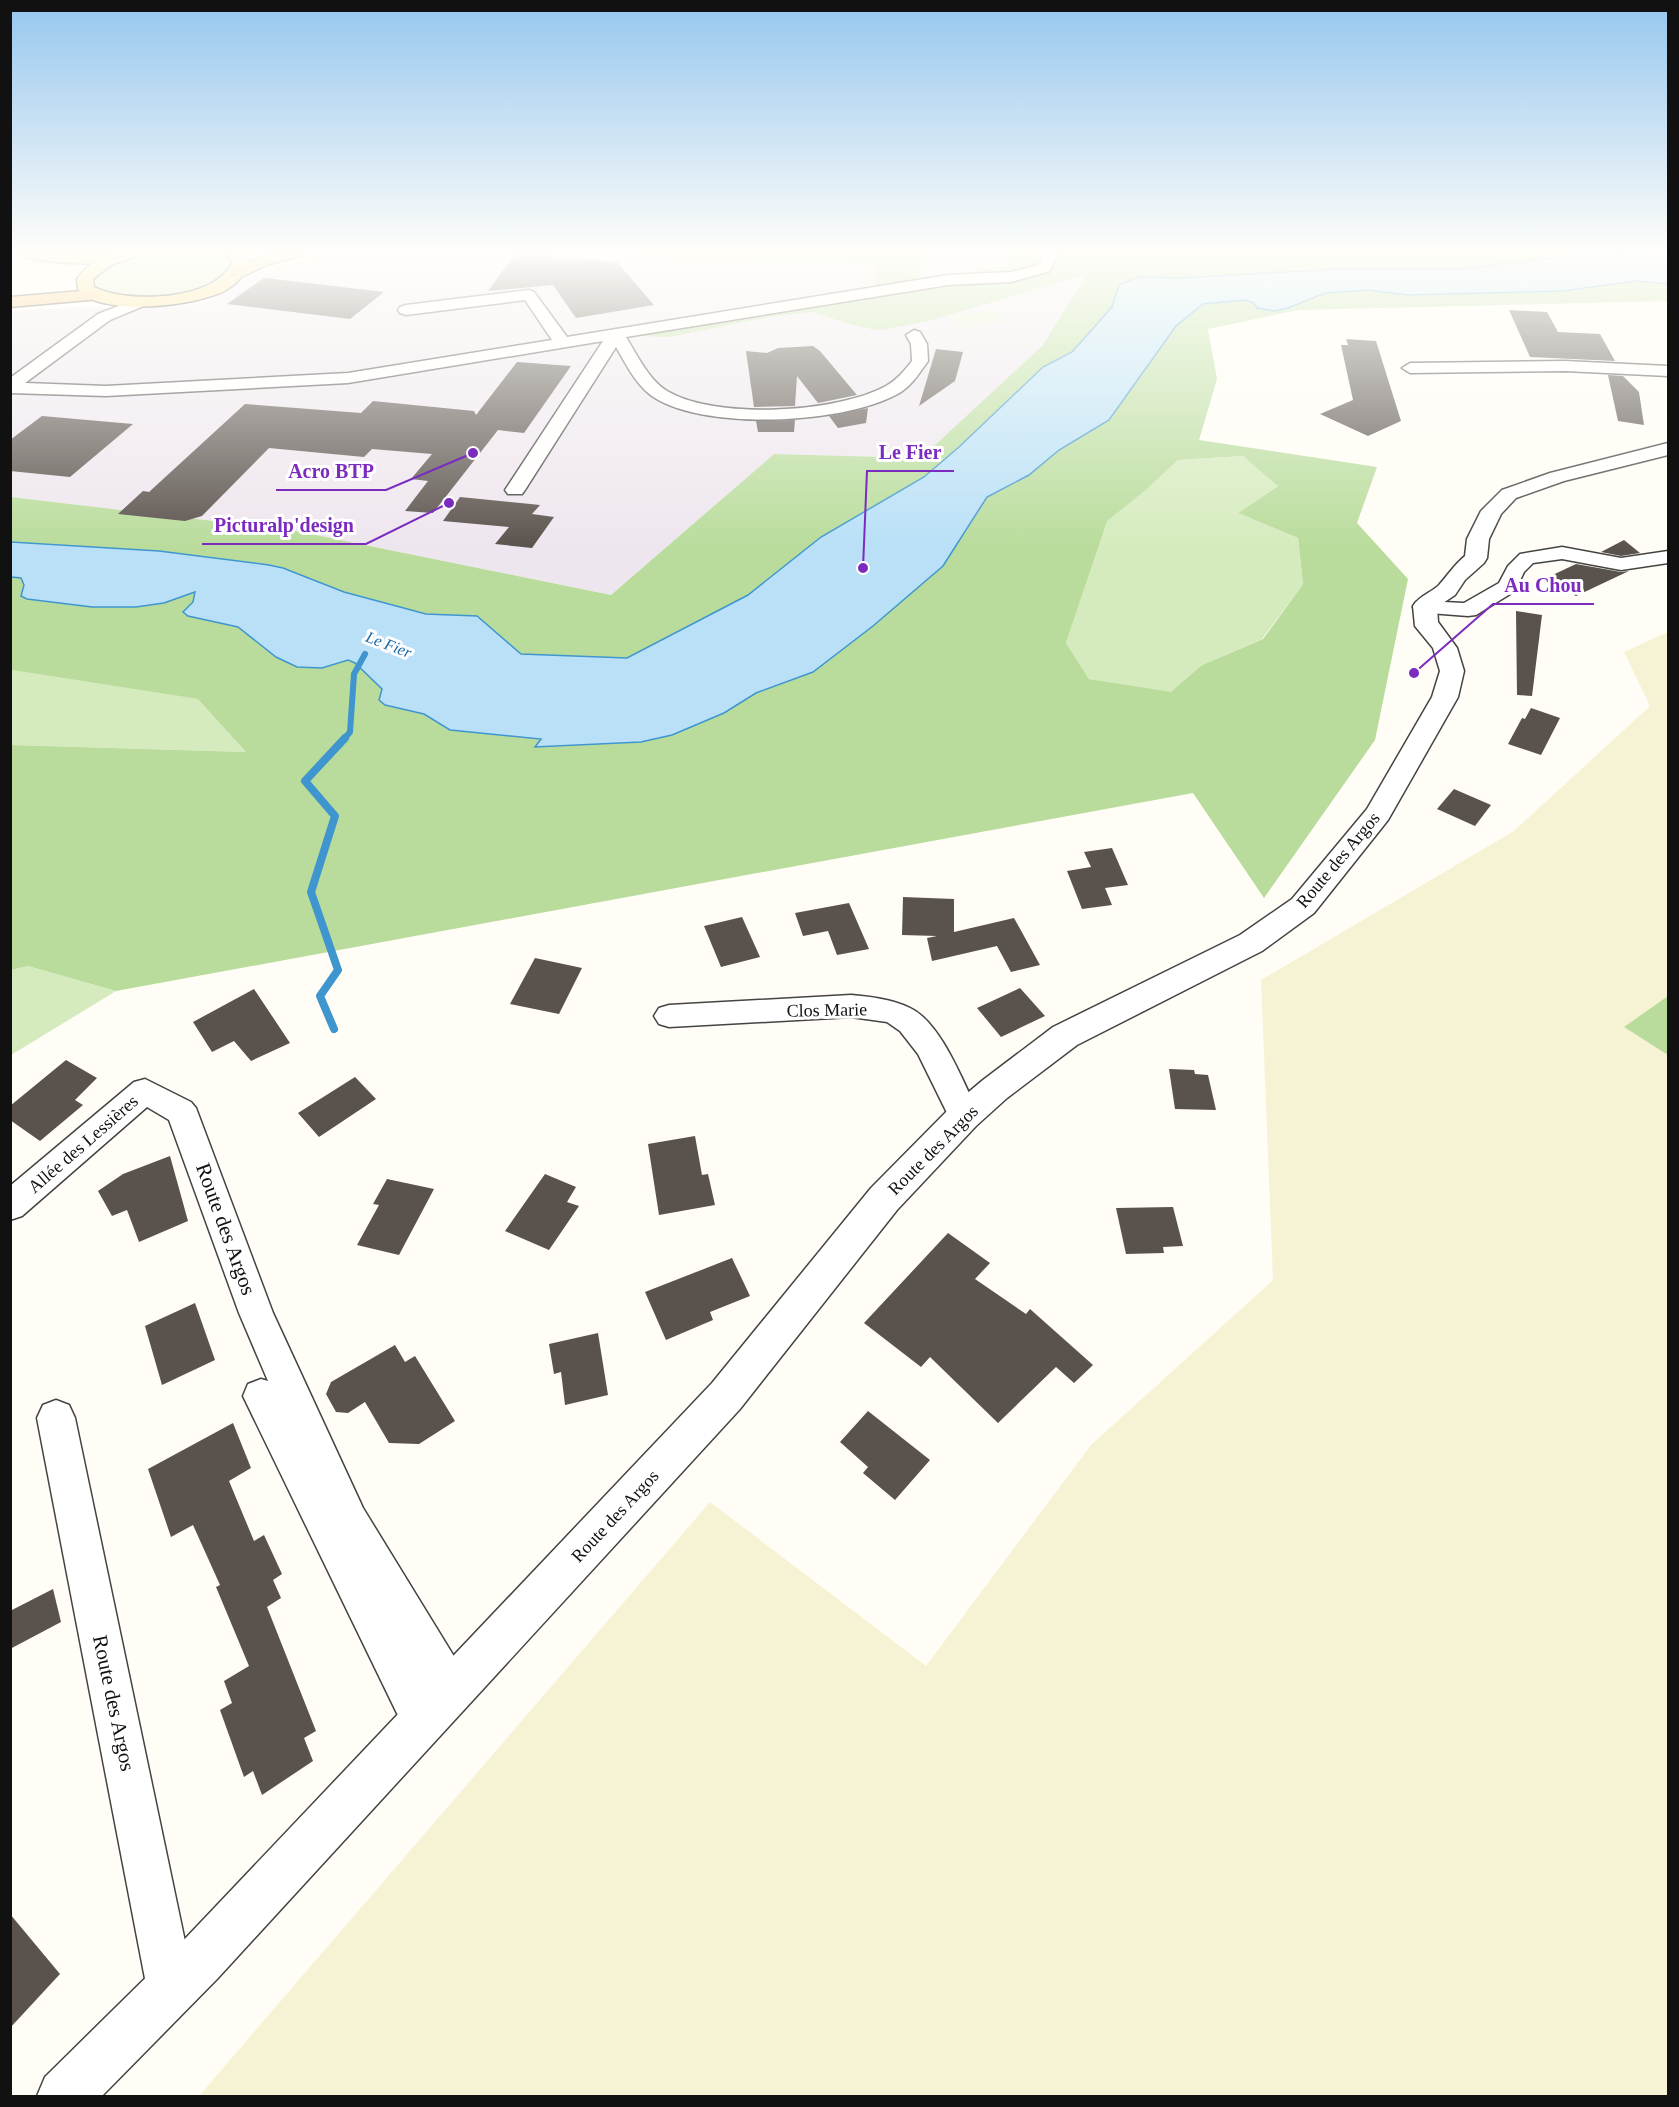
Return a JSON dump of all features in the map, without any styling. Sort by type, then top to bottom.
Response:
[{"type":"street","points":[[10,387],[50,351]]},
{"type":"street","points":[[10,387],[106,391],[348,378],[512,351]]},
{"type":"street","points":[[515,490],[605,351]]},
{"type":"street","points":[[626,351],[635,366],[661,395],[697,408],[749,415],[822,411],[877,396],[902,383],[920,361],[919,351]]},
{"type":"street","points":[[1410,368],[1565,366],[1668,370]]},
{"type":"street","points":[[1428,610],[1448,590],[1456,576],[1476,558],[1478,539],[1482,530],[1492,511],[1509,494],[1557,477],[1668,449]]},
{"type":"street","points":[[1428,610],[1468,610],[1508,587],[1515,570],[1527,558],[1562,554],[1621,564],[1668,557]]},
{"type":"street","name":"Route des Argos","points":[[64,2097],[171,1989],[726,1396],[885,1199],[964,1116],[995,1089],[1065,1036],[1251,943],[1303,906],[1378,814],[1445,697],[1452,671],[1440,657],[1422,628],[1428,610]]},
{"type":"street","name":"Clos Marie","points":[[669,1016],[851,1006],[876,1009],[902,1017],[920,1031],[964,1116]]},
{"type":"street","name":"Allée des Lessières","points":[[10,1206],[145,1091],[180,1111],[185,1117]]},
{"type":"street","name":"Route des Argos","points":[[185,1117],[256,1313],[349,1522],[451,1691]]},
{"type":"street","points":[[261,1396],[423,1721]]},
{"type":"street","name":"Route des Argos","points":[[56,1418],[171,1989]]},
{"type":"shaded area","points":[[11,351],[1036,351],[921,458],[774,454],[611,595],[291,530],[11,497]]},
{"type":"shaded area","points":[[1668,632],[1668,996],[1625,1027],[1668,1055],[1668,2096],[199,2096],[710,1502],[926,1666],[1091,1445],[1273,1280],[1261,980],[1514,831],[1650,706],[1624,652]]},
{"type":"green space","points":[[1036,351],[1212,351],[1217,379],[1199,440],[1377,467],[1357,523],[1408,579],[1375,740],[1264,898],[1193,793],[116,991],[28,966],[11,970],[11,745],[246,752],[198,699],[11,670],[11,497],[291,530],[611,595],[774,454],[921,458]],"holes":[[[1243,456],[1278,486],[1238,513],[1298,538],[1303,584],[1263,639],[1202,665],[1171,692],[1089,679],[1066,643],[1107,521],[1178,460]]]},
{"type":"green space","points":[[1243,456],[1279,485],[1238,513],[1298,538],[1303,584],[1262,639],[1202,665],[1171,693],[1089,679],[1066,643],[1107,520],[1147,489],[1178,460]]},
{"type":"green space","points":[[11,670],[199,699],[246,752],[11,745]]},
{"type":"green space","points":[[28,966],[116,991],[11,1055],[11,970]]},
{"type":"green space","points":[[1668,996],[1668,1055],[1624,1027]]},
{"type":"water","points":[[1158,351],[1109,420],[1059,450],[1029,475],[987,497],[943,566],[873,626],[813,672],[756,693],[724,713],[672,735],[641,742],[535,747],[541,739],[450,730],[424,714],[385,705],[379,700],[382,689],[355,663],[348,660],[322,668],[297,667],[276,657],[238,627],[188,616],[183,612],[193,602],[195,592],[164,603],[136,607],[92,607],[27,599],[21,596],[24,585],[21,578],[11,577],[11,542],[159,551],[269,565],[283,568],[344,592],[426,614],[477,616],[521,654],[627,658],[748,595],[821,537],[924,477],[1043,367],[1072,352]]},
{"type":"building","points":[[746,351],[820,351],[857,395],[818,403],[797,376],[795,406],[754,407]]},
{"type":"building","points":[[935,351],[963,352],[955,381],[919,406]]},
{"type":"building","points":[[1342,351],[1379,351],[1401,421],[1368,436],[1320,414],[1353,400]]},
{"type":"building","points":[[1527,351],[1610,351],[1615,361],[1530,357]]},
{"type":"building","points":[[517,362],[571,366],[524,433],[498,430],[433,513],[405,511],[428,481],[411,479],[432,454],[372,449],[364,457],[269,448],[202,516],[185,521],[118,514],[143,491],[149,492],[245,404],[361,413],[373,401],[474,411],[476,415]]},
{"type":"building","points":[[1608,375],[1623,376],[1639,392],[1644,425],[1618,421]]},
{"type":"building","points":[[868,408],[866,423],[838,428],[829,416]]},
{"type":"building","points":[[42,416],[133,424],[70,477],[10,471],[10,440]]},
{"type":"building","points":[[795,420],[794,432],[758,432],[756,421]]},
{"type":"building","points":[[460,497],[540,505],[532,514],[554,517],[532,548],[495,544],[509,527],[443,521]]},
{"type":"building","points":[[1624,540],[1640,553],[1621,556],[1601,552]]},
{"type":"building","points":[[1576,564],[1621,572],[1629,571],[1576,596],[1544,579]]},
{"type":"building","points":[[1516,611],[1542,615],[1532,696],[1517,695]]},
{"type":"building","points":[[1531,708],[1560,718],[1541,755],[1508,744],[1522,718],[1525,719]]},
{"type":"building","points":[[1454,789],[1491,805],[1475,826],[1437,809]]},
{"type":"building","points":[[1112,848],[1128,885],[1105,888],[1112,905],[1082,909],[1067,871],[1091,867],[1084,852]]},
{"type":"building","points":[[903,897],[954,899],[954,932],[1014,918],[1040,965],[1011,972],[997,946],[932,961],[927,938],[937,936],[902,935]]},
{"type":"building","points":[[849,903],[869,949],[837,955],[828,931],[803,936],[795,913]]},
{"type":"building","points":[[742,917],[760,957],[721,967],[704,926]]},
{"type":"building","points":[[535,958],[582,968],[559,1014],[510,1004]]},
{"type":"building","points":[[1020,988],[1045,1016],[1001,1037],[977,1008]]},
{"type":"building","points":[[254,989],[290,1043],[251,1061],[234,1041],[212,1052],[193,1022]]},
{"type":"building","points":[[66,1060],[97,1078],[75,1100],[83,1105],[40,1141],[10,1120],[10,1106]]},
{"type":"building","points":[[1169,1069],[1194,1070],[1195,1074],[1208,1075],[1216,1110],[1175,1109]]},
{"type":"building","points":[[355,1077],[376,1099],[319,1137],[298,1113]]},
{"type":"building","points":[[695,1136],[702,1175],[708,1174],[715,1205],[659,1215],[648,1144]]},
{"type":"building","points":[[170,1156],[188,1221],[139,1242],[127,1210],[112,1216],[98,1191],[123,1174]]},
{"type":"building","points":[[545,1174],[576,1187],[567,1202],[579,1206],[549,1250],[505,1231]]},
{"type":"building","points":[[387,1179],[434,1189],[399,1255],[357,1245],[379,1205],[373,1204]]},
{"type":"building","points":[[1173,1207],[1183,1246],[1163,1247],[1164,1253],[1126,1254],[1116,1208]]},
{"type":"building","points":[[948,1233],[990,1263],[975,1279],[1026,1314],[1030,1309],[1093,1365],[1074,1383],[1056,1367],[998,1423],[930,1357],[921,1367],[864,1323]]},
{"type":"building","points":[[732,1258],[750,1296],[710,1312],[713,1320],[666,1340],[645,1292]]},
{"type":"building","points":[[195,1303],[215,1360],[162,1385],[145,1326]]},
{"type":"building","points":[[598,1333],[608,1395],[565,1405],[561,1372],[554,1374],[549,1344]]},
{"type":"building","points":[[395,1345],[405,1362],[415,1356],[455,1421],[419,1444],[389,1443],[365,1402],[348,1413],[336,1412],[326,1394],[331,1382]]},
{"type":"building","points":[[868,1411],[930,1460],[895,1500],[863,1473],[868,1467],[840,1442]]},
{"type":"building","points":[[233,1423],[251,1468],[229,1481],[254,1541],[264,1535],[282,1574],[273,1580],[281,1598],[267,1607],[316,1731],[304,1738],[313,1761],[262,1795],[253,1771],[244,1777],[220,1710],[232,1703],[224,1681],[249,1666],[216,1587],[220,1585],[193,1525],[171,1537],[148,1469]]},
{"type":"building","points":[[53,1589],[61,1622],[10,1649],[10,1611]]},
{"type":"building","points":[[10,1914],[60,1974],[10,2028]]},
{"type":"waterway","points":[[344,739],[350,732],[354,674],[365,654]]},
{"type":"waterway","points":[[334,1029],[320,996],[338,970],[311,892],[335,816],[305,781],[345,738]]},
{"type":"place","name":"Acro BTP","points":[[473,453]]},
{"type":"place","name":"Picturalp'design","points":[[449,503]]},
{"type":"place","name":"Le Fier","points":[[863,568]]},
{"type":"place","name":"Au Chou","points":[[1414,673]]}]
